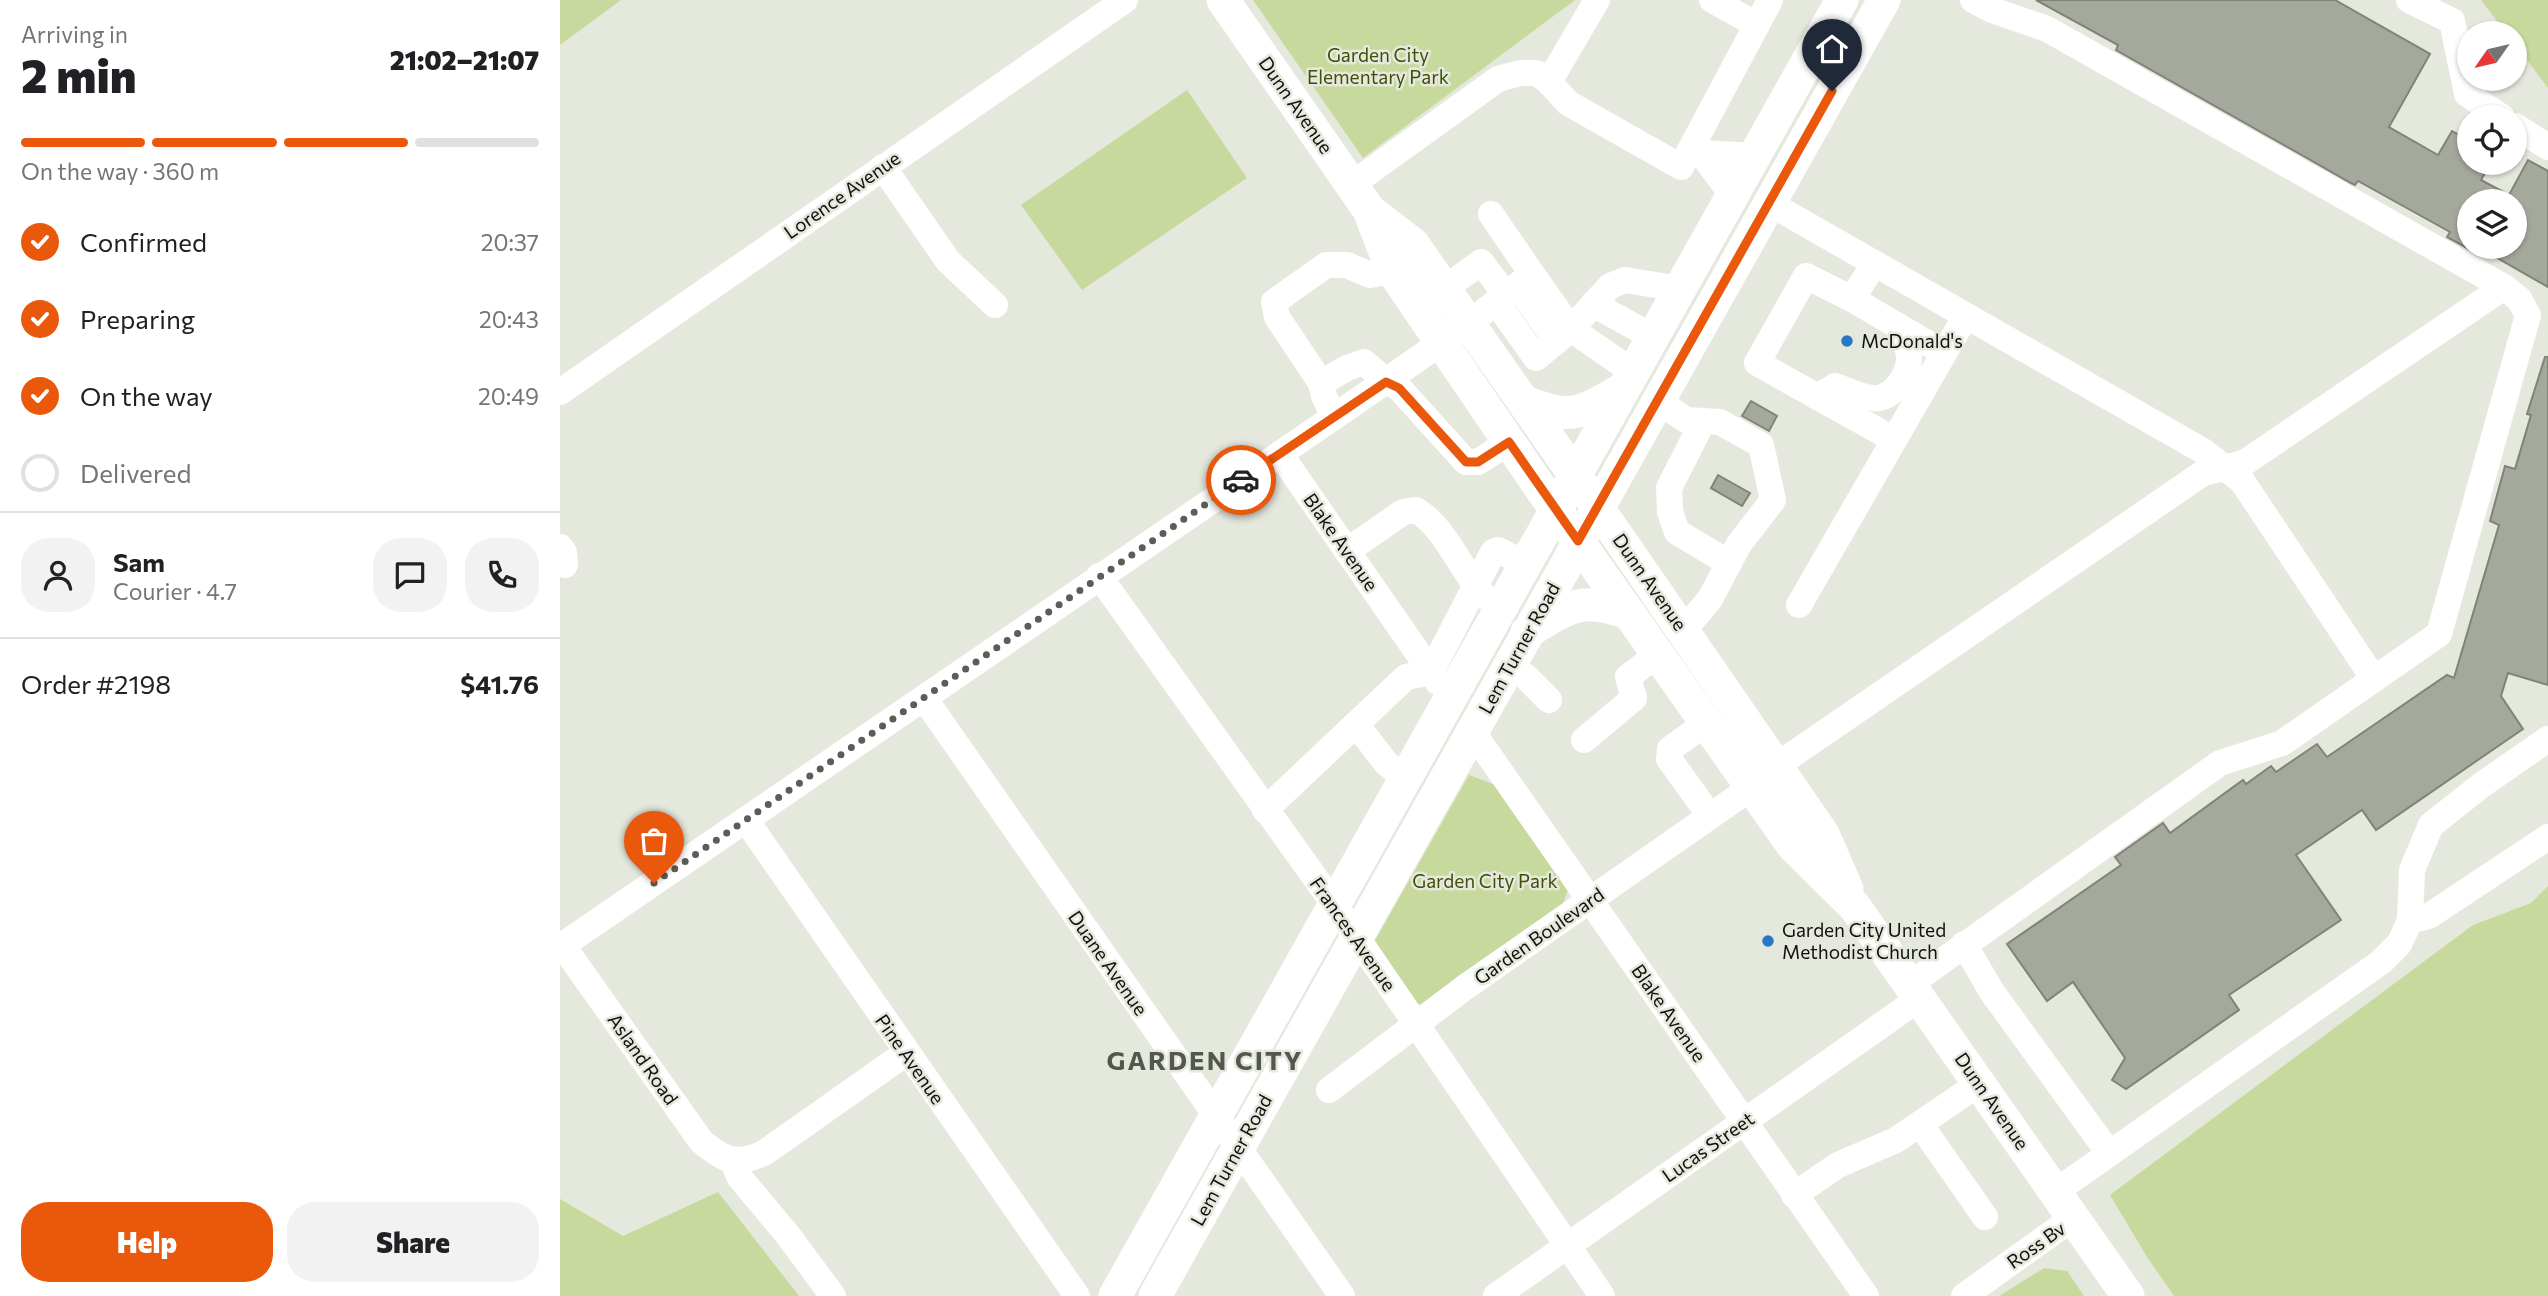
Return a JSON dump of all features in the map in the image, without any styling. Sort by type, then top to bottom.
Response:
[{"type":"main road","name":"Lem Turner Road","points":[[1115,1296],[1842,0]]},
{"type":"main road","name":"Lem Turner Road","points":[[1155,1296],[1884,0]]},
{"type":"main road","name":"Dunn Avenue","points":[[1227,6],[1360,197],[1392,271],[1509,442],[1706,723],[1764,777]]},
{"type":"main road","name":"Dunn Avenue","points":[[1360,197],[1413,244],[1575,475],[1683,631],[1764,777],[1793,846],[1855,907],[2128,1296]]},
{"type":"main road","points":[[1523,401],[1550,412],[1575,413],[1585,410],[1628,381]]},
{"type":"main road","points":[[1528,632],[1564,611],[1586,603],[1630,614]]},
{"type":"street","name":"Lorence Avenue","points":[[560,392],[1125,0]]},
{"type":"street","points":[[1549,82],[1597,0]]},
{"type":"street","points":[[1712,0],[1757,25]]},
{"type":"street","points":[[1360,197],[1499,79],[1520,73],[1537,72],[1568,103],[1681,167],[1696,150],[1770,0]]},
{"type":"street","points":[[1973,0],[1992,10],[2047,29],[2504,286]]},
{"type":"street","points":[[2409,0],[2452,22],[2467,94],[2484,105]]},
{"type":"street","points":[[2527,134],[2548,147]]},
{"type":"street","points":[[1696,150],[1755,156]]},
{"type":"street","points":[[1696,150],[1733,196]]},
{"type":"street","points":[[883,167],[948,261],[995,305]]},
{"type":"street","points":[[1769,203],[2203,451],[2242,481],[2374,679]]},
{"type":"street","points":[[1491,215],[1536,358],[1564,335],[1609,286],[1625,280],[1680,289]]},
{"type":"street","points":[[1444,289],[1481,262],[1564,335],[1628,381]]},
{"type":"street","points":[[1852,299],[1874,264]]},
{"type":"street","points":[[1334,417],[1321,383],[1301,357],[1277,317],[1274,302],[1326,265],[1347,265],[1370,275],[1392,271]]},
{"type":"street","points":[[1893,439],[1757,363],[1806,276],[1852,299],[1944,353]]},
{"type":"street","name":"Garden Boulevard","points":[[1329,1090],[1464,988],[2203,473],[2244,463],[2504,286]]},
{"type":"street","name":"Lucas Street","points":[[1496,1296],[1744,1122],[1915,991],[1964,944],[2220,762],[2282,743],[2439,634],[2528,316],[2519,299],[2504,286]]},
{"type":"street","points":[[561,946],[1386,382],[1513,289]]},
{"type":"street","points":[[1593,304],[1653,337]]},
{"type":"street","points":[[1799,605],[1965,317]]},
{"type":"street","points":[[1818,397],[1835,386],[1871,398],[1890,394],[1898,386],[1909,364],[1901,328]]},
{"type":"street","points":[[1321,383],[1364,362],[1386,382],[1399,388],[1466,462],[1478,462],[1509,442]]},
{"type":"street","points":[[1657,400],[1686,420],[1720,422],[1761,445],[1773,500],[1739,544],[1710,599],[1683,631]]},
{"type":"street","points":[[1703,421],[1669,488],[1670,512],[1677,532],[1729,563]]},
{"type":"street","name":"Blake Avenue","points":[[1280,454],[1450,698]]},
{"type":"street","points":[[1348,551],[1403,512],[1416,510],[1430,518],[1474,586],[1499,611]]},
{"type":"street","points":[[1265,810],[1406,677],[1431,672],[1493,552],[1498,550],[1526,564]]},
{"type":"street","name":"Frances Avenue","points":[[1100,576],[1334,904],[1602,1296]]},
{"type":"street","points":[[1584,740],[1634,698],[1628,677],[1658,654]]},
{"type":"street","points":[[1508,667],[1525,676],[1549,700]]},
{"type":"street","name":"Duane Avenue","points":[[924,698],[1342,1296]]},
{"type":"street","points":[[1706,723],[1670,750],[1669,760],[1710,816]]},
{"type":"street","points":[[1356,724],[1386,763],[1404,778]]},
{"type":"street","name":"Blake Avenue","points":[[1472,731],[1866,1296]]},
{"type":"street","points":[[2548,739],[2483,784],[2431,825],[2412,870],[2410,921],[2429,916],[2548,837]]},
{"type":"street","name":"Pine Avenue","points":[[746,820],[1077,1296]]},
{"type":"street","name":"Ross Bv","points":[[1964,1296],[2064,1205],[2109,1153],[2381,962],[2399,944],[2410,921]]},
{"type":"street","points":[[1964,944],[1992,992],[2109,1153]]},
{"type":"street","name":"Asland Road","points":[[561,946],[701,1141],[718,1155],[733,1160]]},
{"type":"street","points":[[833,1296],[787,1234],[740,1178],[733,1160],[748,1160],[764,1153],[906,1053]]},
{"type":"street","points":[[1794,1195],[1838,1165],[1896,1140],[1980,1083]]},
{"type":"street","points":[[1920,1124],[1985,1217]]},
{"type":"green space","points":[[560,0],[621,0],[560,45]]},
{"type":"green space","name":"Garden City Elementary Park","points":[[1253,0],[1575,0],[1363,158]]},
{"type":"green space","points":[[2481,0],[2548,0],[2548,88],[2527,60],[2527,21],[2497,21]]},
{"type":"green space","points":[[1187,90],[1247,178],[1082,290],[1021,205]]},
{"type":"green space","name":"Garden City Park","points":[[1469,775],[1501,787],[1570,884],[1562,907],[1428,1007],[1409,1001],[1373,944]]},
{"type":"green space","points":[[2548,886],[2548,1296],[2174,1296],[2110,1195],[2473,925],[2531,903]]},
{"type":"green space","points":[[718,1192],[799,1296],[560,1296],[560,1199],[623,1236]]},
{"type":"green space","points":[[2044,1268],[2067,1271],[2084,1296],[1999,1296]]},
{"type":"building","points":[[2036,0],[2335,0],[2430,54],[2389,127],[2438,155],[2452,131],[2457,134],[2457,175],[2484,175],[2481,180],[2498,189],[2457,189],[2457,242],[2447,237],[2450,232],[2358,181],[2355,185],[2351,183],[2116,50],[2118,45]]},
{"type":"building","points":[[2528,160],[2548,171],[2548,287],[2499,259],[2527,259],[2527,189],[2512,189],[2520,175],[2527,175]]},
{"type":"building","points":[[2545,357],[2548,357],[2548,685],[2508,673],[2501,696],[2523,729],[2376,830],[2362,810],[2296,855],[2341,920],[2229,995],[2239,1010],[2126,1089],[2112,1080],[2125,1058],[2073,982],[2047,1001],[2007,944],[2121,865],[2115,857],[2163,823],[2170,833],[2243,780],[2246,784],[2271,766],[2276,772],[2317,744],[2327,757],[2447,675],[2454,678],[2499,525],[2490,521],[2505,466],[2515,469],[2531,415],[2527,414]]},
{"type":"building","points":[[1751,401],[1777,416],[1769,431],[1742,416]]},
{"type":"building","points":[[1718,475],[1750,493],[1742,506],[1711,488]]},
{"type":"way so far","points":[[654,883],[1241,480]]},
{"type":"place","name":"McDonald's","points":[[1847,341]]},
{"type":"place","name":"Garden City United Methodist Church","points":[[1768,941]]},
{"type":"district","name":"GARDEN CITY","points":[[1205,1061]]},
{"type":"route","points":[[1241,480],[1386,382],[1399,388],[1466,462],[1478,462],[1509,442],[1578,541],[1832,91]]}]
